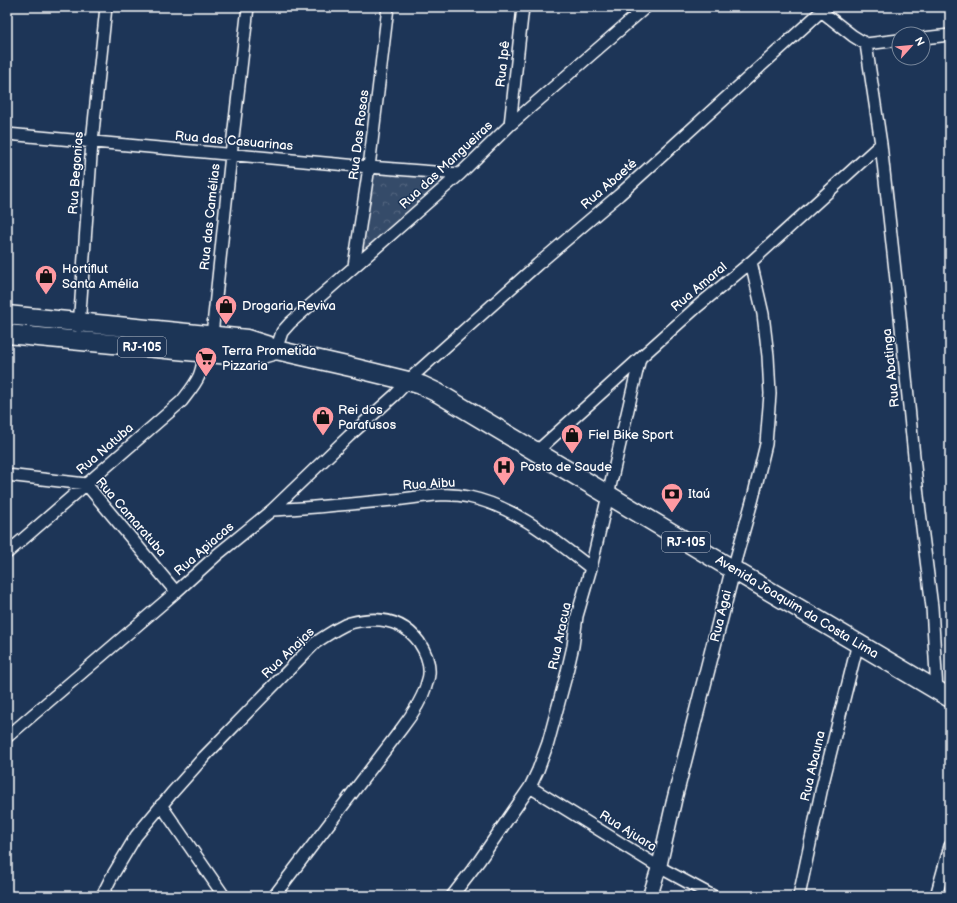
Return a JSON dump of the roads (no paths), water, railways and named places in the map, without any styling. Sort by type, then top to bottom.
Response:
[{"type":"main road","name":"Avenida Joaquim da Costa Lima","points":[[7,315],[247,339],[276,350],[355,368],[411,378],[944,695]]},
{"type":"main road","name":"Avenida Joaquim da Costa Lima","points":[[7,334],[240,356],[262,354],[276,350]]},
{"type":"street","name":"Rua Begonias","points":[[78,340],[92,142],[106,7]]},
{"type":"street","name":"Rua das Camélias","points":[[212,335],[230,155],[248,7]]},
{"type":"street","name":"Rua Das Rosas","points":[[354,266],[369,167],[388,7]]},
{"type":"street","name":"Rua Ipê","points":[[510,125],[523,7]]},
{"type":"street","name":"Rua das Mangueiras","points":[[276,350],[282,332],[290,323],[460,174],[510,125],[646,7]]},
{"type":"street","points":[[823,9],[853,36],[866,44],[891,41]]},
{"type":"street","name":"Rua Abaeté","points":[[411,378],[538,264],[619,195],[823,9]]},
{"type":"street","points":[[931,37],[950,35]]},
{"type":"street","name":"Rua Abatinga","points":[[866,44],[881,144],[918,496],[944,695]]},
{"type":"street","name":"Rua das Casuarinas","points":[[7,134],[230,155],[460,174]]},
{"type":"street","name":"Rua Amaral","points":[[536,452],[698,306],[751,262],[881,144]]},
{"type":"street","name":"Rua Agai","points":[[649,894],[659,867],[674,801],[766,444],[770,394],[768,356],[763,314],[751,262]]},
{"type":"street","name":"Rua Natuba","points":[[7,553],[182,401],[199,376],[205,353]]},
{"type":"street","name":"Rua Aracua","points":[[452,896],[479,861],[530,787],[545,750],[561,696],[573,646],[577,616],[591,568],[640,358]]},
{"type":"street","name":"Rua Apiacas","points":[[7,737],[218,554],[272,510],[344,441],[395,395],[411,378]]},
{"type":"street","name":"Rua Camaratuba","points":[[7,475],[86,484],[176,592]]},
{"type":"street","name":"Rua Aibu","points":[[272,510],[329,507],[447,495],[468,496],[494,504],[516,514],[544,532],[591,568]]},
{"type":"street","name":"Rua Anajas","points":[[102,896],[110,878],[136,836],[161,805],[204,757],[315,643],[348,623],[366,620],[386,620],[397,623],[414,636],[422,648],[428,662],[430,674],[423,695],[418,706],[402,728],[274,896]]},
{"type":"street","name":"Rua Abauna","points":[[799,896],[824,779],[858,643]]},
{"type":"street","name":"Rua Ajuara","points":[[530,787],[659,867],[713,896]]},
{"type":"street","points":[[161,805],[224,896]]},
{"type":"street","points":[[936,896],[950,846]]},
{"type":"place","name":"Hortiflut Santa Amélia","points":[[46,296]]},
{"type":"place","name":"Drogaria Reviva","points":[[226,326]]},
{"type":"place","name":"Terra Prometida Pizzaria","points":[[206,378]]},
{"type":"place","name":"Rei dos Parafusos","points":[[323,436]]},
{"type":"place","name":"Fiel Bike Sport","points":[[572,454]]},
{"type":"place","name":"Posto de Saude","points":[[504,486]]},
{"type":"place","name":"Itaú","points":[[672,514]]}]
